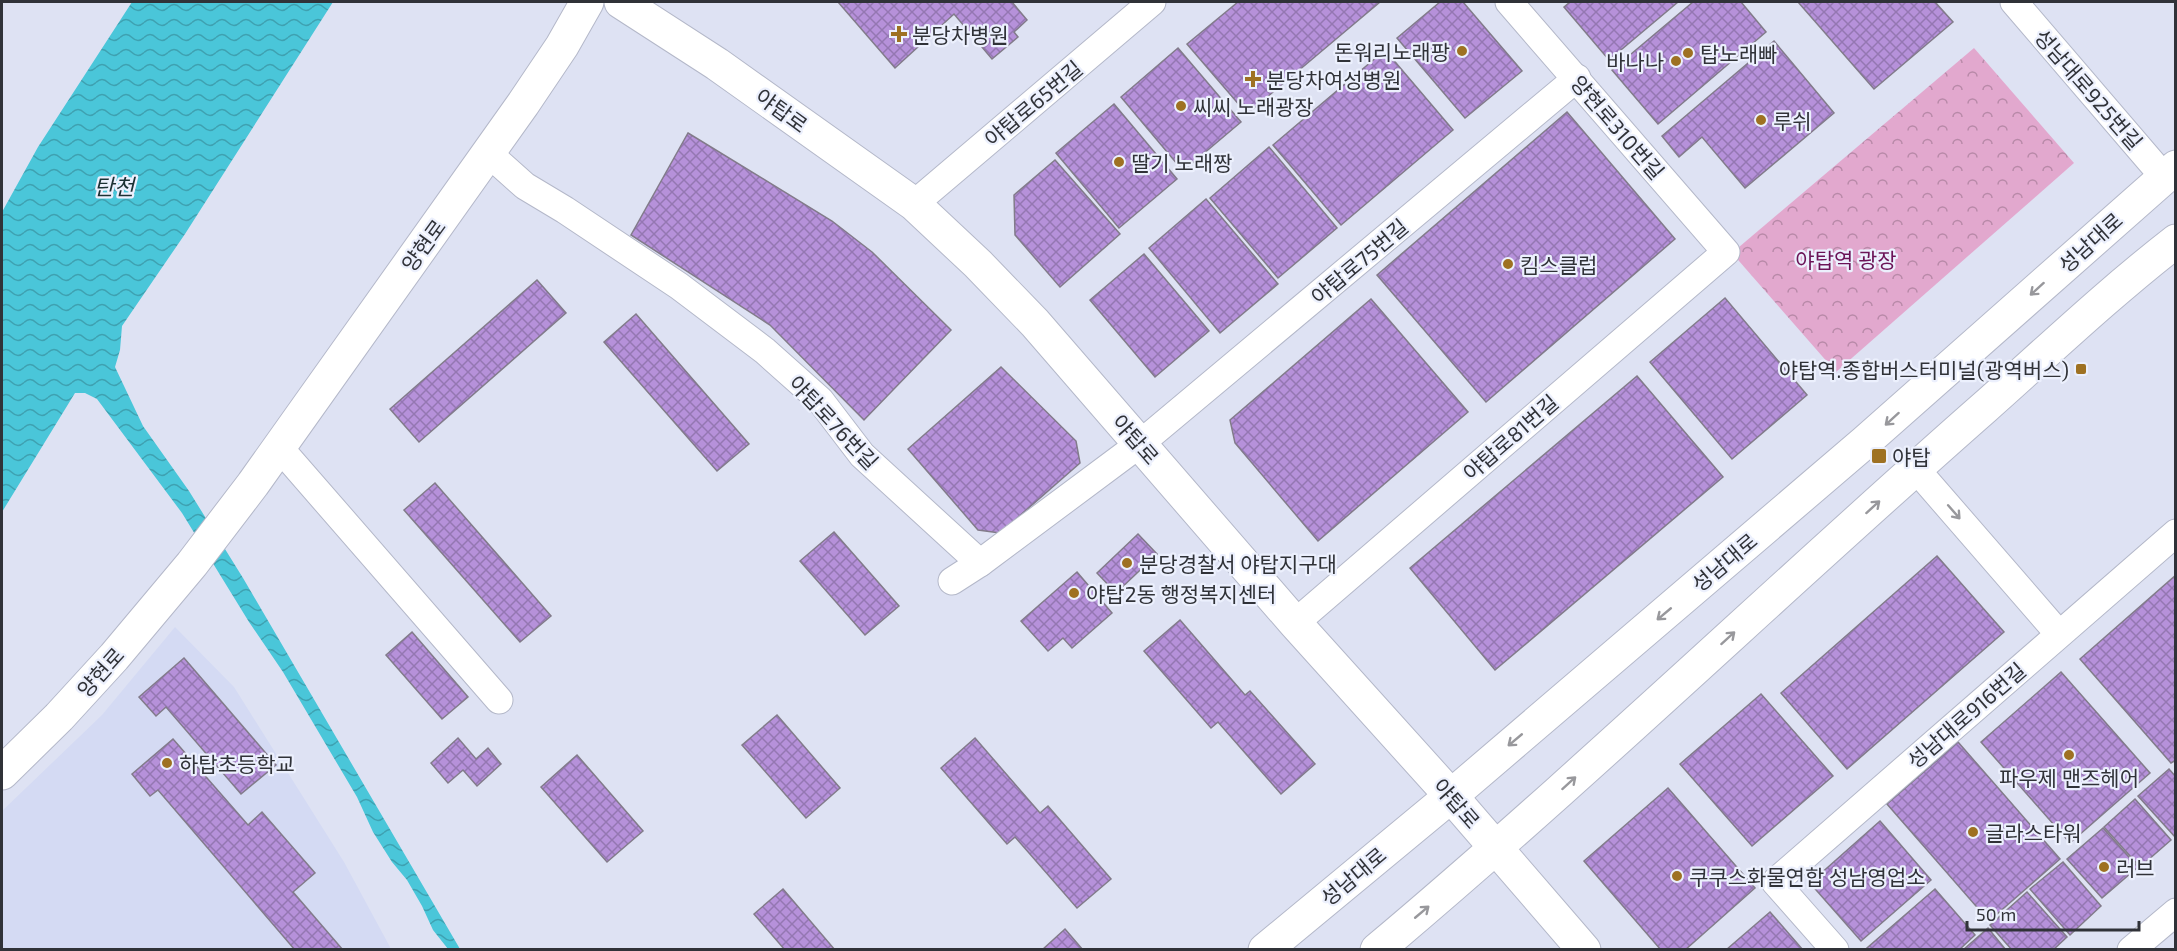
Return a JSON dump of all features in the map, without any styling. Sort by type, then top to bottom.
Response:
[{"type":"main road","name":"양현로","points":[[2,773],[59,717],[114,657],[192,564],[253,484],[488,153],[562,46],[587,2]]},
{"type":"main road","name":"야탑로","points":[[621,2],[717,64],[914,204],[978,264],[1027,314],[1141,443],[1584,950]]},
{"type":"main road","name":"성남대로","points":[[1265,950],[1451,796],[1866,442],[2170,172]]},
{"type":"main road","points":[[1377,950],[1497,849],[1915,468],[2114,291],[2175,242]]},
{"type":"street","name":"야탑로65번길","points":[[914,204],[1152,2]]},
{"type":"street","name":"양현로310번길","points":[[1509,2],[1726,252]]},
{"type":"street","name":"성남대로925번길","points":[[2014,2],[2170,172]]},
{"type":"street","name":"야탑로75번길","points":[[1141,443],[1577,78]]},
{"type":"street","name":"야탑로76번길","points":[[488,153],[525,186],[566,210],[679,286],[765,351],[820,400],[862,455],[980,563]]},
{"type":"street","name":"야탑로81번길","points":[[1296,623],[1726,252]]},
{"type":"street","points":[[952,581],[980,563],[1141,443]]},
{"type":"street","points":[[278,446],[499,700]]},
{"type":"street","points":[[1915,468],[2059,634],[2175,533]]},
{"type":"street","name":"성남대로916번길","points":[[1835,950],[1775,882],[2059,634]]},
{"type":"street","points":[[2131,950],[2175,912]]},
{"type":"shaded area","name":"하탑초등학교","points":[[175,627],[234,687],[344,862],[390,947],[389,950],[2,950],[2,811],[102,715]]},
{"type":"green space","name":"야탑역 광장","points":[[1974,48],[2074,163],[1836,372],[1732,253]]},
{"type":"water","name":"탄천","points":[[132,2],[333,2],[185,234],[122,326],[120,350],[115,367],[143,426],[189,491],[243,578],[460,949],[448,949],[433,930],[407,880],[392,862],[373,832],[357,797],[283,672],[249,622],[182,513],[97,399],[85,393],[75,393],[2,512],[2,212],[38,147]]},
{"type":"building","name":"분당차병원","points":[[838,2],[1012,2],[1027,20],[1014,32],[1018,37],[992,59],[954,14],[895,68]]},
{"type":"building","name":"분당차여성병원","points":[[1238,2],[1380,2],[1247,114],[1187,44]]},
{"type":"building","points":[[1440,2],[1463,2],[1522,71],[1465,118],[1397,38]]},
{"type":"building","points":[[1570,2],[1678,2],[1609,60],[1564,7]]},
{"type":"building","points":[[1693,2],[1741,2],[1766,32],[1658,124],[1612,70]]},
{"type":"building","points":[[1798,2],[1935,2],[1953,22],[1874,89]]},
{"type":"building","points":[[1774,41],[1834,113],[1745,188],[1702,137],[1679,157],[1662,136]]},
{"type":"building","points":[[1178,48],[1241,122],[1183,171],[1121,97]]},
{"type":"building","points":[[1385,50],[1453,130],[1341,225],[1273,145]]},
{"type":"building","points":[[1114,104],[1177,179],[1119,228],[1056,153]]},
{"type":"building","points":[[1567,112],[1675,239],[1486,402],[1377,275]]},
{"type":"building","points":[[688,133],[832,221],[872,252],[951,330],[864,420],[770,325],[631,235]]},
{"type":"building","points":[[1269,147],[1337,228],[1278,278],[1210,198]]},
{"type":"building","points":[[1055,160],[1120,234],[1060,287],[1015,235],[1014,195]]},
{"type":"building","points":[[1206,199],[1278,284],[1220,333],[1149,248]]},
{"type":"building","points":[[1144,254],[1209,331],[1155,377],[1090,300]]},
{"type":"building","points":[[537,280],[566,313],[419,442],[390,409]]},
{"type":"building","points":[[1725,298],[1807,395],[1732,459],[1650,362]]},
{"type":"building","points":[[1371,299],[1468,412],[1318,541],[1235,443],[1230,420]]},
{"type":"building","points":[[636,314],[749,444],[717,471],[604,342]]},
{"type":"building","points":[[1001,367],[1076,441],[1080,463],[1000,533],[978,530],[908,449]]},
{"type":"building","points":[[1637,376],[1723,477],[1495,670],[1410,568]]},
{"type":"building","points":[[435,483],[551,616],[520,642],[404,510]]},
{"type":"building","points":[[834,532],[899,606],[865,635],[800,561]]},
{"type":"building","name":"분당경찰서 야탑지구대","points":[[1138,534],[1157,554],[1116,593],[1097,573]]},
{"type":"building","points":[[1937,556],[2004,632],[1847,769],[1781,693]]},
{"type":"building","name":"야탑2동 행정복지센터","points":[[1077,572],[1112,613],[1072,648],[1063,638],[1048,651],[1021,621]]},
{"type":"building","points":[[2176,575],[2176,760],[2171,763],[2080,659]]},
{"type":"building","points":[[1180,620],[1245,695],[1250,691],[1315,764],[1281,794],[1218,722],[1211,728],[1144,651]]},
{"type":"building","points":[[412,632],[468,697],[442,719],[386,655]]},
{"type":"building","points":[[184,658],[276,765],[241,794],[166,707],[156,716],[139,697]]},
{"type":"building","points":[[2061,672],[2150,773],[2070,843],[1981,742]]},
{"type":"building","points":[[1761,694],[1833,776],[1752,846],[1680,764]]},
{"type":"building","points":[[777,715],[840,788],[806,818],[742,745]]},
{"type":"building","points":[[458,738],[476,759],[488,748],[501,764],[477,786],[463,770],[448,783],[431,763]]},
{"type":"building","points":[[975,738],[1040,813],[1048,806],[1111,879],[1077,908],[1015,837],[1007,844],[941,768]]},
{"type":"building","points":[[173,739],[248,825],[262,812],[315,873],[293,892],[343,950],[295,950],[158,790],[150,796],[132,774]]},
{"type":"building","name":"글라스타워","points":[[1958,742],[2060,859],[1989,921],[1887,804]]},
{"type":"building","points":[[577,755],[643,831],[607,862],[541,787]]},
{"type":"building","points":[[2169,769],[2176,777],[2176,838],[2138,796]]},
{"type":"building","points":[[1668,788],[1755,888],[1685,950],[1661,950],[1584,861]]},
{"type":"building","points":[[2135,799],[2171,840],[2140,867],[2104,827]]},
{"type":"building","points":[[1880,821],[1931,880],[1861,941],[1810,883]]},
{"type":"building","points":[[2103,828],[2138,867],[2102,898],[2067,859]]},
{"type":"building","points":[[2063,862],[2101,906],[2070,935],[2030,889]]},
{"type":"building","points":[[783,889],[835,950],[785,950],[754,914]]},
{"type":"building","points":[[1935,889],[1975,935],[1959,950],[1868,950],[1867,948]]},
{"type":"building","points":[[2027,892],[2067,937],[2053,950],[2012,950],[1990,925]]},
{"type":"building","points":[[1770,912],[1803,950],[1726,950]]},
{"type":"building","points":[[1988,928],[2006,950],[1963,950]]},
{"type":"building","points":[[1065,929],[1083,950],[1042,950]]},
{"type":"place","name":"분당차병원","points":[[899,34]]},
{"type":"place","name":"돈워리노래팡","points":[[1462,51]]},
{"type":"place","name":"탑노래빠","points":[[1688,53]]},
{"type":"place","name":"바나나","points":[[1676,61]]},
{"type":"place","name":"분당차여성병원","points":[[1253,79]]},
{"type":"place","name":"씨씨 노래광장","points":[[1181,106]]},
{"type":"place","name":"루쉬","points":[[1761,120]]},
{"type":"place","name":"딸기 노래짱","points":[[1119,162]]},
{"type":"place","name":"킴스클럽","points":[[1508,264]]},
{"type":"place","name":"야탑역.종합버스터미널(광역버스)","points":[[2081,369]]},
{"type":"place","name":"야탑","points":[[1879,456]]},
{"type":"place","name":"분당경찰서 야탑지구대","points":[[1127,563]]},
{"type":"place","name":"야탑2동 행정복지센터","points":[[1074,593]]},
{"type":"place","name":"파우제 맨즈헤어","points":[[2069,755]]},
{"type":"place","name":"하탑초등학교","points":[[167,763]]},
{"type":"place","name":"글라스타워","points":[[1973,832]]},
{"type":"place","name":"러브","points":[[2104,867]]},
{"type":"place","name":"쿠쿠스화물연합 성남영업소","points":[[1677,876]]}]
